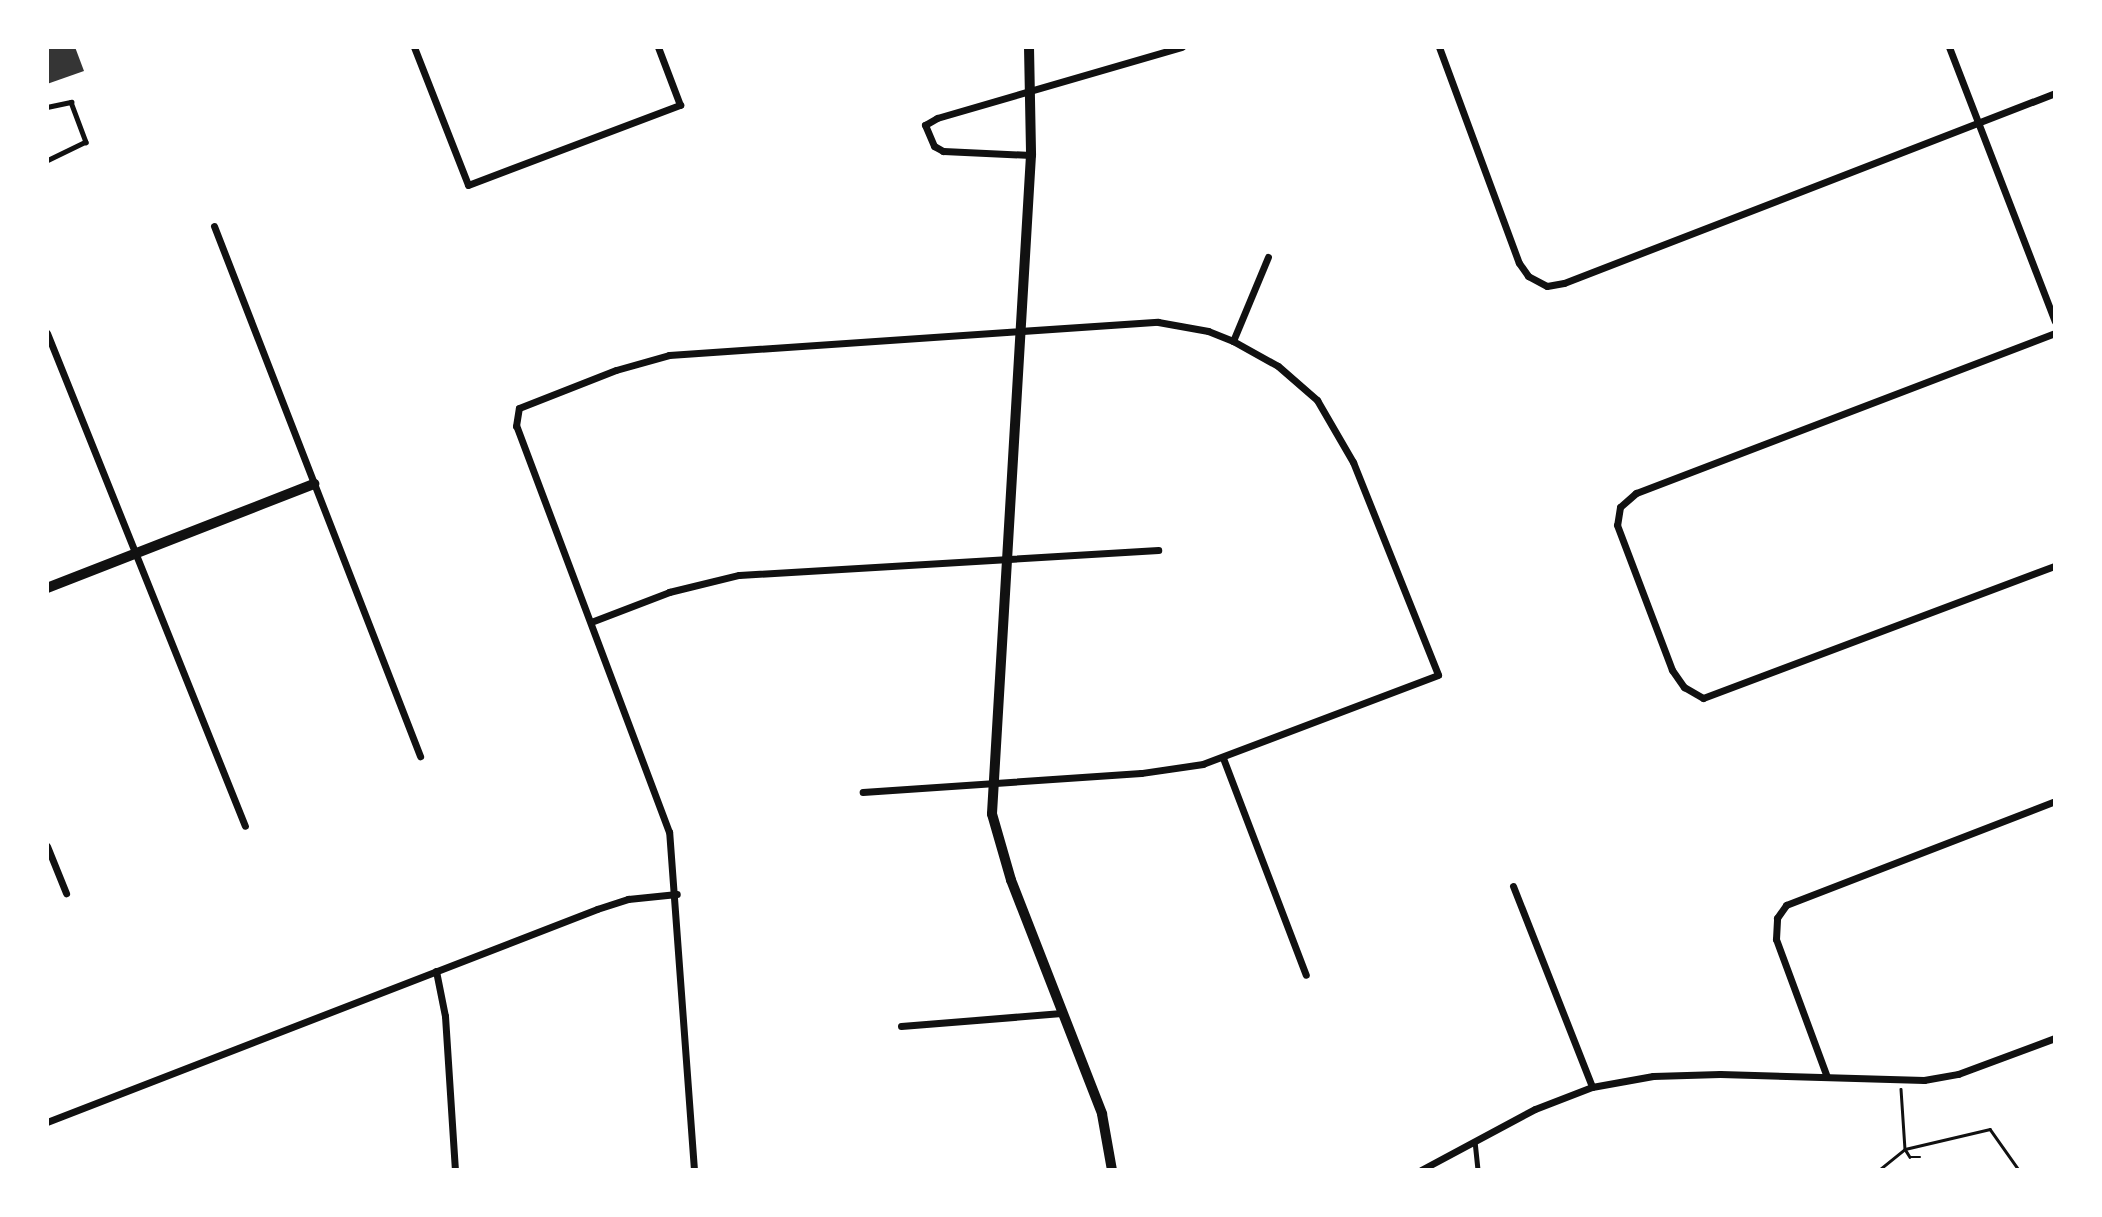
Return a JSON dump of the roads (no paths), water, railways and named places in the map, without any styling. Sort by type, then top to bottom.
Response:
[{"type":"street","points":[[414,47],[468,185],[680,105],[658,47]]},
{"type":"street","points":[[1029,47],[1031,155],[1004,561],[993,783],[994,828],[1061,1013],[1102,1114],[1112,1170]]},
{"type":"street","points":[[1031,155],[943,150],[934,146],[925,131],[925,125],[937,118],[1031,93],[1182,47]]},
{"type":"street","points":[[1439,47],[1519,263],[1539,283],[1564,284],[2055,93]]},
{"type":"street","points":[[1949,47],[2055,321]]},
{"type":"street","points":[[214,226],[420,756]]},
{"type":"street","points":[[1233,341],[1268,257]]},
{"type":"street","points":[[694,1170],[677,894],[660,801],[515,418],[527,402],[669,355],[1158,322],[1233,341],[1304,386],[1330,417],[1353,462],[1438,675],[1223,758],[1168,771],[863,792]]},
{"type":"street","points":[[47,333],[245,826]]},
{"type":"street","points":[[2055,333],[1626,499],[1618,514],[1619,536],[1638,572],[1672,670],[1690,692],[1710,697],[2055,566]]},
{"type":"street","points":[[47,588],[314,484]]},
{"type":"street","points":[[591,622],[669,592],[739,575],[1158,550]]},
{"type":"street","points":[[1223,758],[1306,975]]},
{"type":"street","points":[[1827,1077],[1776,939],[1777,918],[1786,905],[2055,801]]},
{"type":"street","points":[[47,846],[66,893]]},
{"type":"street","points":[[1513,886],[1592,1087]]},
{"type":"street","points":[[47,1122],[616,902],[677,894]]},
{"type":"street","points":[[436,971],[445,1016],[455,1170]]},
{"type":"street","points":[[901,1026],[1061,1013]]},
{"type":"street","points":[[1421,1170],[1475,1141],[1592,1087],[1667,1076],[1827,1077],[1900,1083],[1958,1074],[2055,1038]]},
{"type":"lane","points":[[47,107],[71,102],[86,142],[47,161]]},
{"type":"lane","points":[[1475,1141],[1478,1170]]}]
